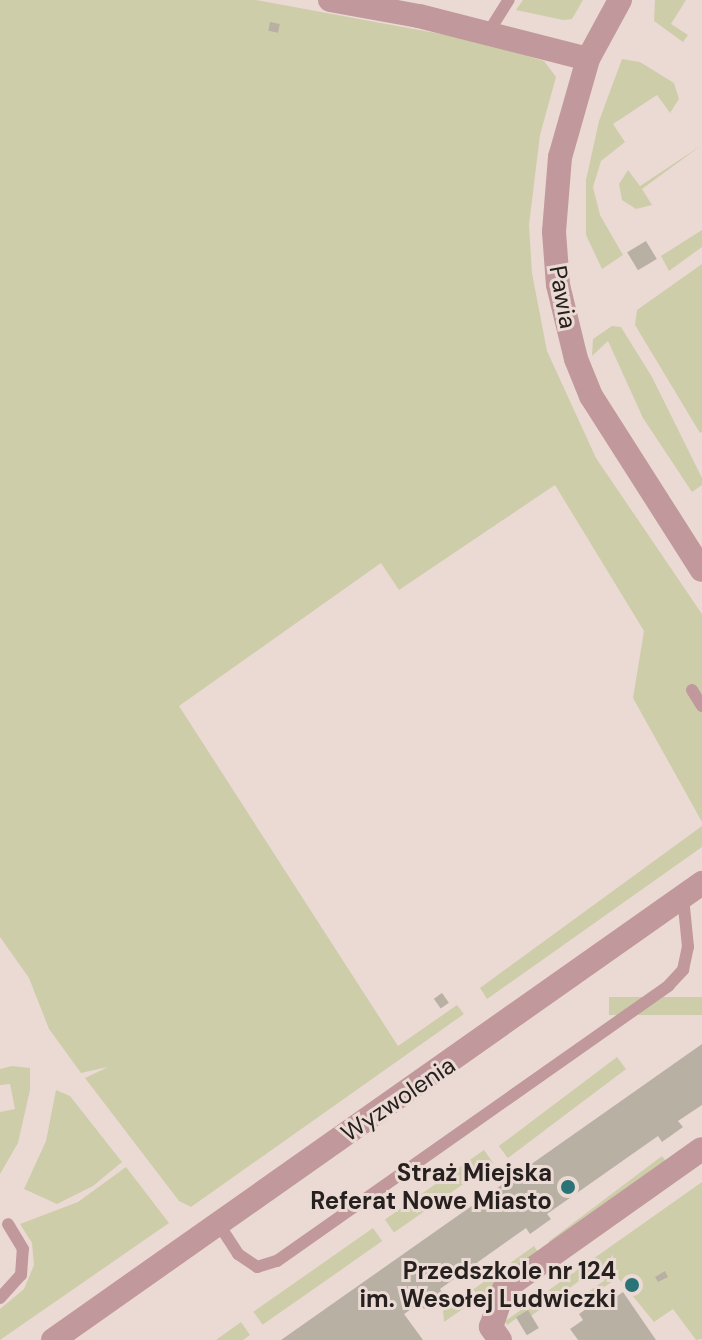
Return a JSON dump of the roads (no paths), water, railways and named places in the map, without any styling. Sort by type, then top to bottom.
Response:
[{"type":"street","points":[[330,0],[421,8],[488,33],[588,59]]},
{"type":"street","name":"Pawia","points":[[620,0],[588,59],[560,157],[555,201],[562,305],[591,396],[702,570]]},
{"type":"street","name":"Wyzwolenia","points":[[53,1340],[693,890]]},
{"type":"street","points":[[500,1340],[491,1327],[504,1289],[702,1149]]},
{"type":"lane","points":[[488,33],[509,0]]},
{"type":"lane","points":[[692,690],[702,706]]},
{"type":"lane","points":[[218,1223],[238,1254],[257,1267],[277,1261],[669,985],[683,970],[693,890]]},
{"type":"lane","points":[[0,1298],[21,1275],[23,1249],[8,1224]]},
{"type":"place","name":"Straż Miejska Referat Nowe Miasto","points":[[568,1187]]},
{"type":"place","name":"Przedszkole nr 124 im. Wesołej Ludwiczki","points":[[632,1285]]}]
